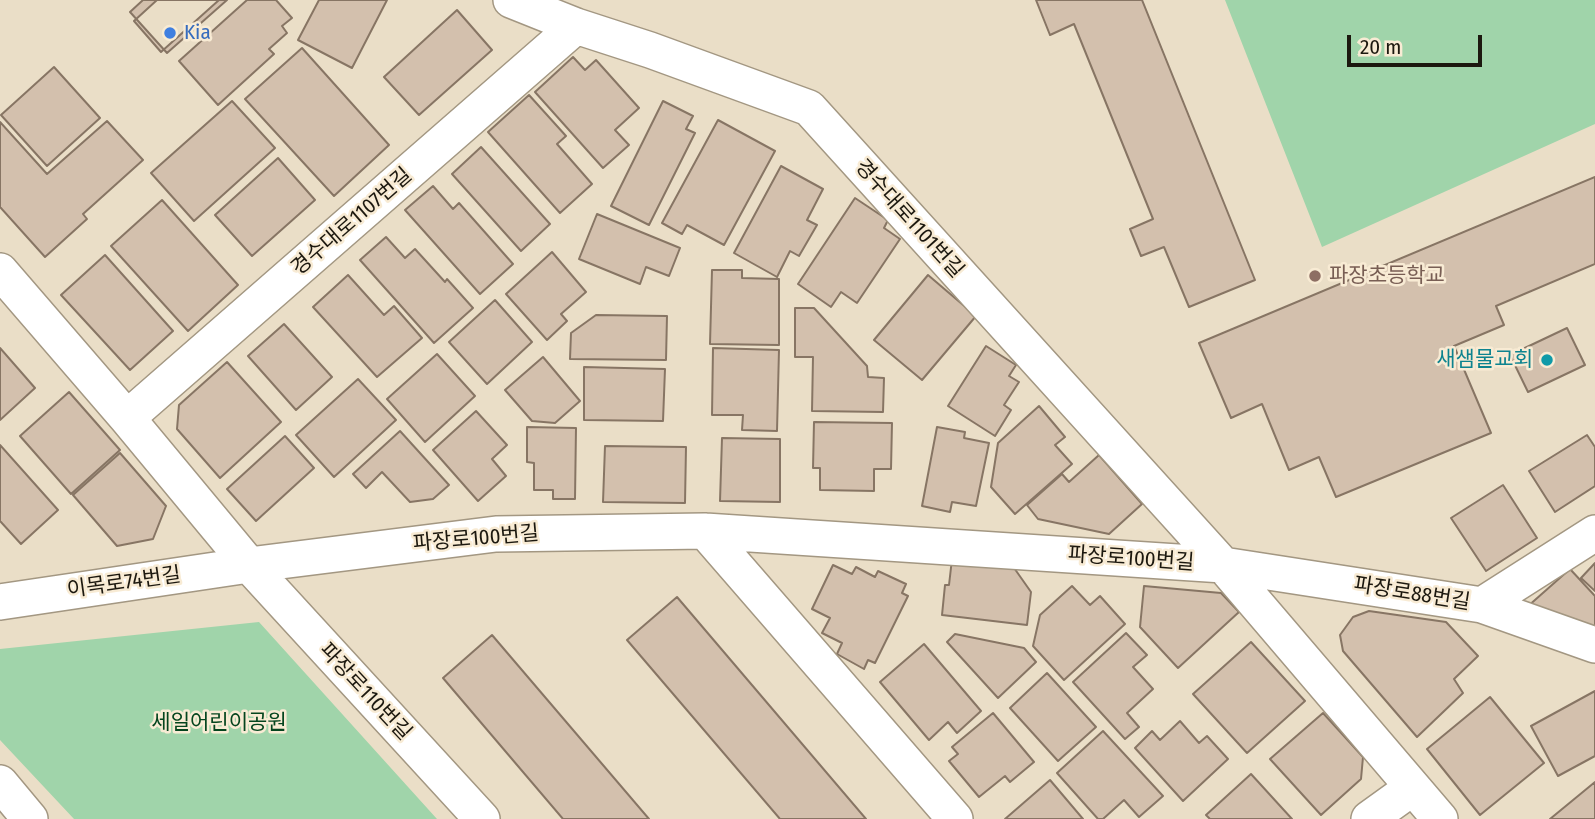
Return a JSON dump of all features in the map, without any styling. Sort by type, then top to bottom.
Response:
[{"type":"street","name":"경수대로1101번길","points":[[511,0],[576,26],[809,108],[1223,565]]},
{"type":"street","name":"경수대로1107번길","points":[[127,418],[576,26]]},
{"type":"street","points":[[0,271],[127,418],[248,565]]},
{"type":"street","points":[[705,531],[955,819]]},
{"type":"street","name":"파장로100번길","points":[[248,565],[496,534],[705,531],[1223,565],[1440,819]]},
{"type":"street","points":[[1482,606],[1595,533]]},
{"type":"street","name":"이목로74번길","points":[[0,602],[248,565]]},
{"type":"street","name":"파장로110번길","points":[[248,565],[482,819]]},
{"type":"street","name":"파장로88번길","points":[[1223,565],[1482,606],[1595,645]]},
{"type":"street","points":[[0,783],[30,819]]},
{"type":"street","points":[[1369,819],[1412,788]]},
{"type":"green space","points":[[1225,0],[1595,0],[1595,124],[1322,247]]},
{"type":"green space","name":"세일어린이공원","points":[[259,622],[437,819],[74,819],[0,740],[0,649]]},
{"type":"building","name":"Kia","points":[[143,0],[227,0],[167,53],[130,12]]},
{"type":"building","name":"Kia","points":[[157,0],[219,0],[161,52],[134,21]]},
{"type":"building","points":[[247,0],[276,0],[292,18],[282,26],[287,33],[269,49],[274,54],[218,105],[179,61]]},
{"type":"building","points":[[319,0],[387,0],[352,68],[298,40]]},
{"type":"building","points":[[1036,0],[1142,0],[1255,280],[1189,307],[1164,247],[1141,256],[1130,229],[1153,219],[1074,24],[1050,35]]},
{"type":"building","points":[[457,10],[492,50],[419,115],[384,77]]},
{"type":"building","points":[[302,48],[389,145],[334,196],[245,99]]},
{"type":"building","points":[[573,57],[585,70],[596,60],[639,108],[615,130],[629,145],[603,168],[535,92]]},
{"type":"building","points":[[54,67],[100,118],[47,166],[1,115]]},
{"type":"building","points":[[529,95],[566,136],[557,144],[592,184],[560,213],[488,132]]},
{"type":"building","points":[[232,101],[275,148],[194,221],[151,173]]},
{"type":"building","points":[[663,101],[693,116],[686,129],[695,133],[649,225],[611,206]]},
{"type":"building","points":[[718,120],[775,151],[724,245],[687,225],[682,234],[662,223]]},
{"type":"building","points":[[107,121],[143,160],[83,214],[87,219],[45,257],[0,207],[0,122],[47,174]]},
{"type":"building","points":[[481,147],[550,224],[521,251],[452,174]]},
{"type":"building","points":[[278,158],[315,200],[252,256],[215,215]]},
{"type":"building","points":[[781,166],[823,189],[807,220],[817,225],[799,256],[790,251],[777,277],[734,253]]},
{"type":"building","points":[[1595,177],[1595,264],[1496,306],[1504,325],[1454,346],[1491,433],[1336,497],[1319,457],[1289,470],[1262,404],[1231,418],[1199,343]]},
{"type":"building","points":[[433,186],[453,209],[459,203],[513,264],[480,294],[405,210]]},
{"type":"building","points":[[855,198],[888,220],[884,228],[900,239],[857,303],[841,292],[831,307],[798,284]]},
{"type":"building","points":[[162,200],[238,285],[188,331],[111,246]]},
{"type":"building","points":[[597,214],[680,248],[669,276],[646,267],[640,284],[579,259]]},
{"type":"building","points":[[386,237],[405,258],[415,249],[473,308],[434,343],[360,260]]},
{"type":"building","points":[[552,252],[586,292],[561,314],[567,321],[547,340],[506,294]]},
{"type":"building","points":[[105,255],[173,331],[130,370],[61,295]]},
{"type":"building","points":[[712,270],[742,270],[742,278],[779,279],[779,345],[710,344]]},
{"type":"building","points":[[348,275],[384,315],[394,306],[422,338],[377,377],[313,307]]},
{"type":"building","points":[[928,275],[976,316],[922,380],[874,340]]},
{"type":"building","points":[[495,300],[532,342],[487,384],[449,342]]},
{"type":"building","points":[[795,308],[814,308],[867,366],[868,377],[884,378],[883,412],[812,411],[813,357],[795,357]]},
{"type":"building","points":[[596,315],[667,316],[666,360],[570,359],[571,333]]},
{"type":"building","points":[[284,324],[332,377],[296,410],[248,356]]},
{"type":"building","name":"새샘물교회","points":[[1567,328],[1585,365],[1528,392],[1510,355]]},
{"type":"building","points":[[986,346],[1016,365],[1009,376],[1019,382],[1004,405],[1011,410],[995,436],[948,406]]},
{"type":"building","points":[[0,348],[35,388],[0,420]]},
{"type":"building","points":[[713,348],[779,350],[777,431],[742,430],[743,415],[712,415]]},
{"type":"building","points":[[437,354],[475,396],[425,442],[387,399]]},
{"type":"building","points":[[543,357],[580,401],[555,423],[532,421],[505,390]]},
{"type":"building","points":[[227,362],[281,422],[220,478],[177,429],[179,405]]},
{"type":"building","points":[[584,367],[665,369],[663,421],[584,420]]},
{"type":"building","points":[[358,379],[396,420],[334,477],[296,435]]},
{"type":"building","points":[[69,392],[120,450],[71,494],[20,436]]},
{"type":"building","points":[[1039,406],[1065,437],[1055,445],[1072,464],[1015,514],[991,487],[998,443]]},
{"type":"building","points":[[476,411],[507,445],[492,459],[506,476],[478,501],[433,450]]},
{"type":"building","points":[[814,422],[892,423],[891,469],[874,469],[874,491],[820,490],[820,468],[813,468]]},
{"type":"building","points":[[527,427],[576,428],[575,499],[553,499],[553,490],[534,490],[534,463],[527,462]]},
{"type":"building","points":[[937,427],[965,432],[964,438],[989,443],[976,506],[952,502],[950,512],[922,506]]},
{"type":"building","points":[[400,431],[449,485],[433,499],[410,502],[382,472],[366,488],[353,474]]},
{"type":"building","points":[[1587,435],[1595,447],[1595,486],[1555,512],[1529,471]]},
{"type":"building","points":[[285,436],[314,468],[256,521],[227,489]]},
{"type":"building","points":[[722,438],[780,439],[780,502],[720,501]]},
{"type":"building","points":[[0,445],[58,510],[21,544],[0,521]]},
{"type":"building","points":[[605,446],[686,447],[685,503],[603,502]]},
{"type":"building","points":[[120,453],[166,506],[153,539],[117,546],[73,495]]},
{"type":"building","points":[[1099,455],[1142,504],[1109,534],[1038,519],[1027,505],[1062,474],[1069,482]]},
{"type":"building","points":[[1503,485],[1537,538],[1486,571],[1451,518]]},
{"type":"building","points":[[952,559],[1012,565],[1031,592],[1027,625],[942,615],[945,585],[949,585]]},
{"type":"building","points":[[1595,563],[1595,591],[1581,578]]},
{"type":"building","points":[[833,565],[852,574],[856,567],[875,577],[878,571],[906,584],[902,593],[908,596],[875,663],[868,660],[864,669],[837,654],[842,643],[822,633],[830,618],[812,609]]},
{"type":"building","points":[[1570,569],[1595,596],[1595,640],[1518,615]]},
{"type":"building","points":[[1072,586],[1090,605],[1100,596],[1125,624],[1064,680],[1033,646],[1040,615]]},
{"type":"building","points":[[1144,586],[1221,593],[1239,612],[1178,668],[1140,627]]},
{"type":"building","points":[[677,597],[866,819],[780,819],[627,640]]},
{"type":"building","points":[[1369,611],[1446,622],[1478,656],[1454,679],[1463,693],[1417,737],[1343,651],[1340,635],[1353,617]]},
{"type":"building","points":[[1126,633],[1147,655],[1133,667],[1153,689],[1127,713],[1139,727],[1125,739],[1073,682]]},
{"type":"building","points":[[955,634],[1024,648],[1036,662],[998,698],[947,642]]},
{"type":"building","points":[[492,635],[649,819],[563,819],[443,678]]},
{"type":"building","points":[[1251,642],[1305,701],[1247,753],[1193,694]]},
{"type":"building","points":[[924,644],[981,711],[957,733],[948,722],[929,740],[880,682]]},
{"type":"building","points":[[1047,673],[1096,727],[1058,761],[1010,708]]},
{"type":"building","points":[[1595,691],[1595,756],[1558,776],[1531,726]]},
{"type":"building","points":[[1490,697],[1544,763],[1480,815],[1427,749]]},
{"type":"building","points":[[993,713],[1034,762],[1010,782],[1005,776],[979,797],[949,761],[958,754],[952,747]]},
{"type":"building","points":[[1323,713],[1363,757],[1361,779],[1321,815],[1270,759]]},
{"type":"building","points":[[1180,721],[1199,743],[1207,736],[1228,759],[1183,801],[1135,748],[1152,731],[1160,740]]},
{"type":"building","points":[[1103,731],[1163,796],[1139,817],[1124,800],[1103,819],[1098,819],[1057,773]]},
{"type":"building","points":[[1251,774],[1292,819],[1210,819],[1206,815]]},
{"type":"building","points":[[1050,780],[1083,819],[1005,819]]},
{"type":"building","points":[[1595,782],[1595,819],[1550,819]]},
{"type":"place","name":"Kia","points":[[170,33]]},
{"type":"place","name":"파장초등학교","points":[[1315,276]]},
{"type":"place","name":"새샘물교회","points":[[1547,360]]}]
